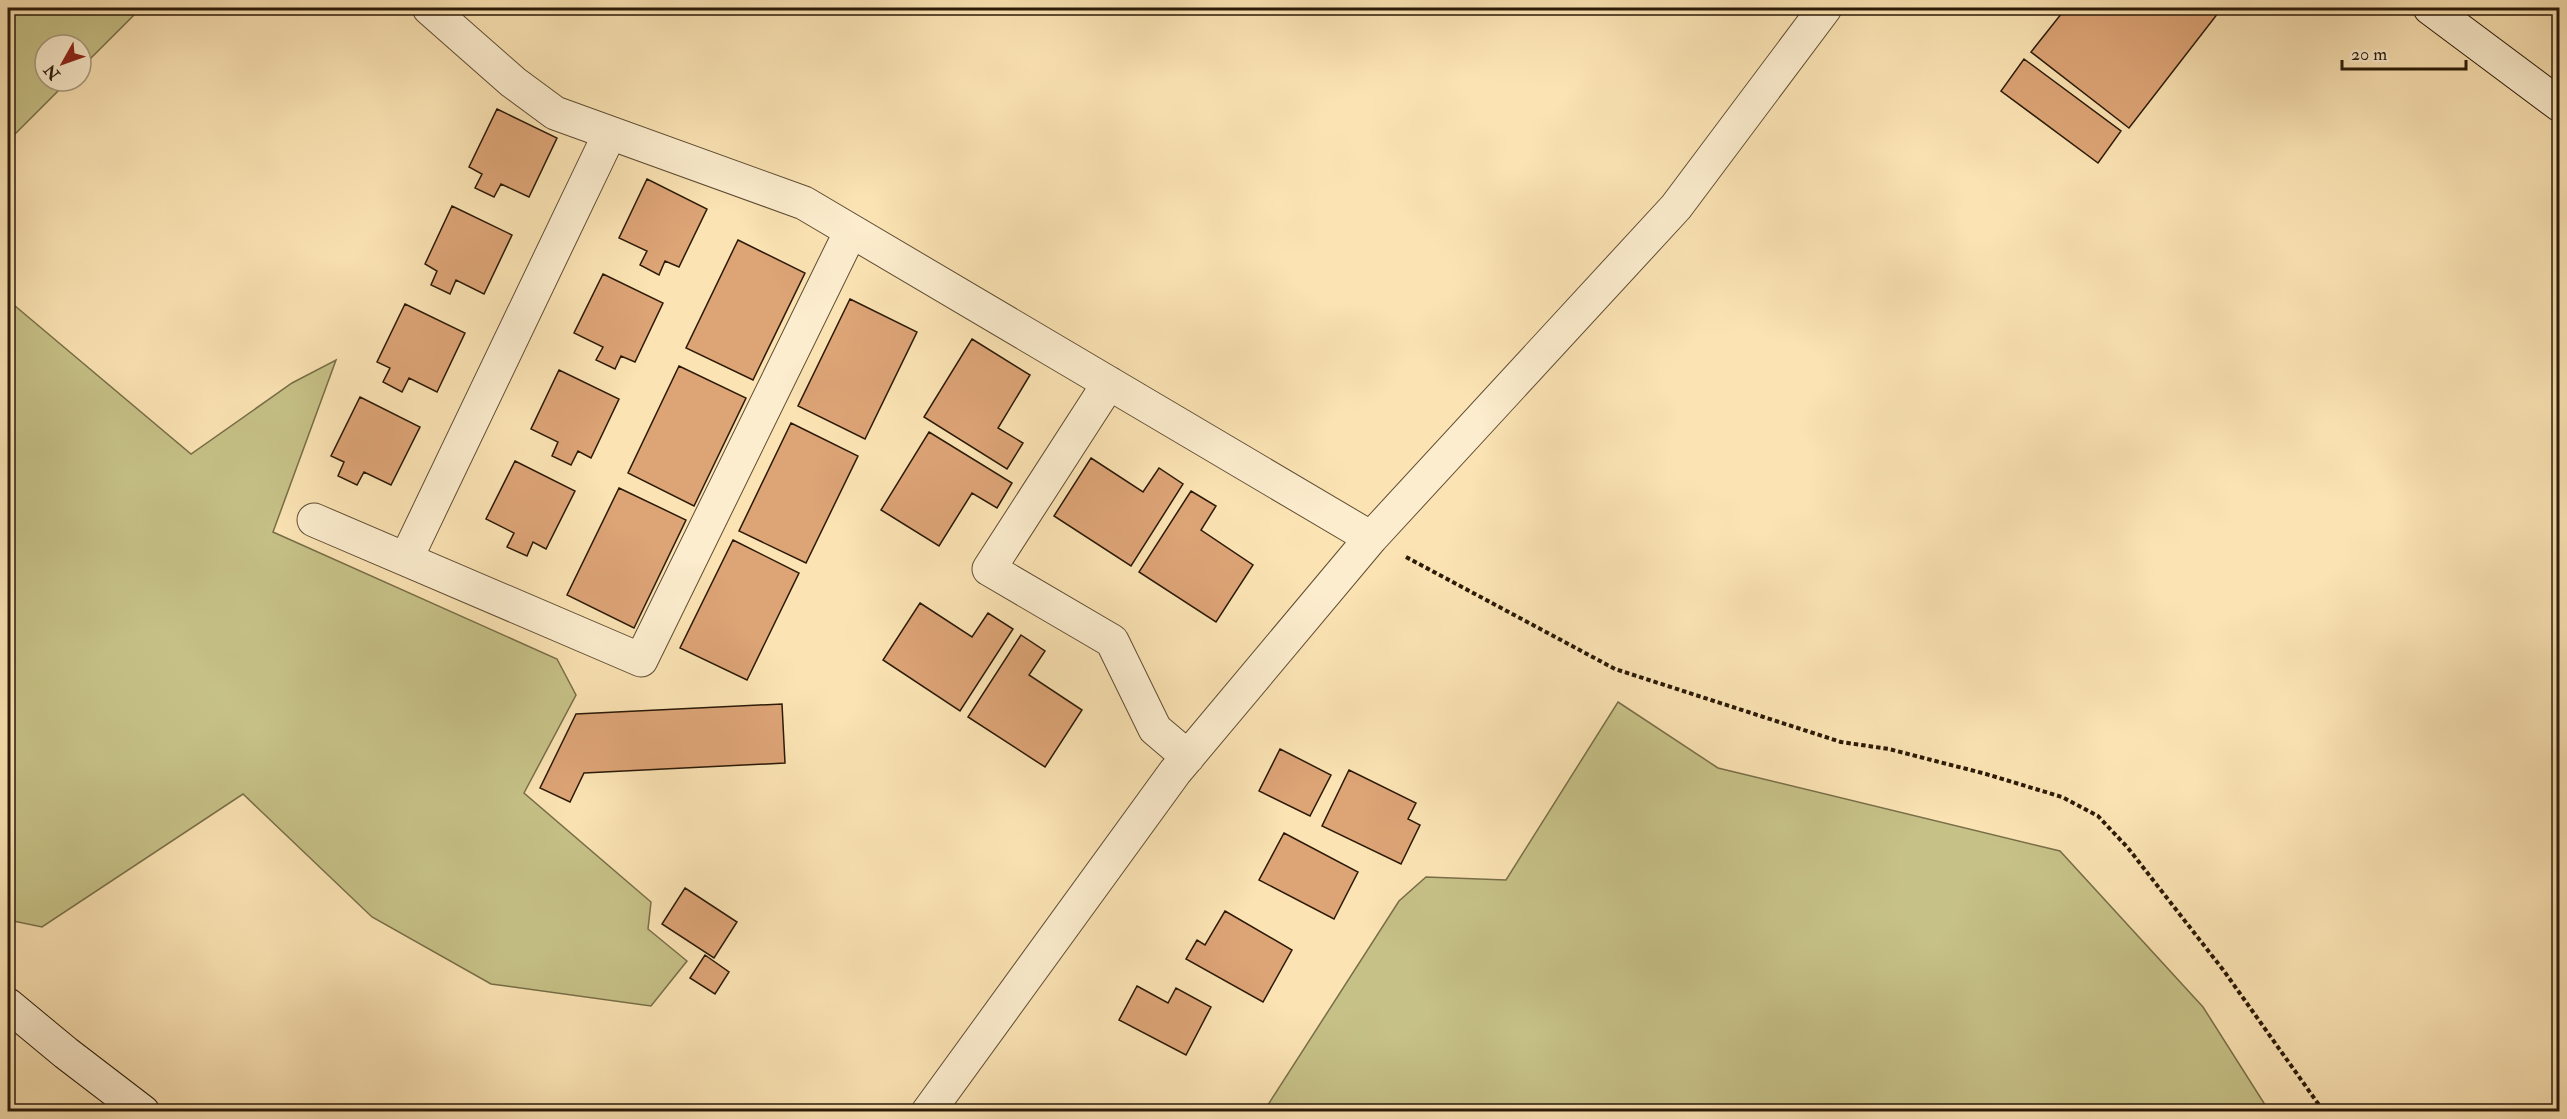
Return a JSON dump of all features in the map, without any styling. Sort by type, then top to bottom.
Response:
[{"type":"street","points":[[429,8],[513,82],[555,112],[804,203],[1371,538]]},
{"type":"street","points":[[928,1112],[1035,962],[1188,757],[1371,538],[1676,207],[1825,8]]},
{"type":"street","points":[[2430,8],[2559,105]]},
{"type":"street","points":[[406,559],[610,133]]},
{"type":"street","points":[[314,520],[641,660],[851,231]]},
{"type":"street","points":[[1109,383],[989,569],[1112,641],[1155,729],[1188,757]]},
{"type":"street","points":[[8,1005],[143,1112]]},
{"type":"path","points":[[1371,538],[1615,669],[1841,742],[1889,749],[2062,797],[2098,816],[2128,848],[2224,971],[2324,1112]]},
{"type":"shaded area","points":[[8,8],[141,8],[93,56],[93,33],[33,33],[33,93],[56,93],[8,141]]},
{"type":"shaded area","points":[[8,300],[191,454],[292,383],[336,360],[273,532],[557,659],[576,695],[524,793],[651,902],[648,929],[687,961],[651,1006],[491,984],[372,917],[243,794],[42,927],[8,920]]},
{"type":"shaded area","points":[[1618,702],[1718,768],[2060,851],[2203,1007],[2269,1111],[1264,1111],[1399,901],[1426,877],[1506,880]]},
{"type":"building","points":[[2054,8],[2222,8],[2129,128],[2031,52],[2062,13]]},
{"type":"building","points":[[2024,59],[2121,131],[2098,163],[2001,91]]},
{"type":"building","points":[[497,109],[557,138],[529,197],[501,184],[494,197],[475,188],[482,174],[469,167]]},
{"type":"building","points":[[647,179],[707,209],[679,267],[665,261],[659,275],[640,265],[647,251],[619,238]]},
{"type":"building","points":[[452,206],[512,235],[484,294],[456,280],[450,294],[431,285],[437,271],[425,264]]},
{"type":"building","points":[[738,240],[805,273],[753,380],[686,348]]},
{"type":"building","points":[[603,274],[663,303],[635,362],[621,356],[615,369],[596,360],[603,347],[574,333]]},
{"type":"building","points":[[850,299],[917,332],[865,439],[798,406]]},
{"type":"building","points":[[405,304],[465,333],[437,392],[409,378],[402,392],[383,382],[390,368],[377,362]]},
{"type":"building","points":[[972,339],[1030,375],[998,428],[1023,443],[1007,469],[924,417]]},
{"type":"building","points":[[679,366],[746,398],[694,506],[628,473]]},
{"type":"building","points":[[559,370],[619,399],[591,458],[578,451],[571,465],[552,456],[558,442],[531,429]]},
{"type":"building","points":[[360,397],[420,427],[391,485],[364,472],[357,485],[338,476],[344,462],[331,456]]},
{"type":"building","points":[[791,423],[858,456],[806,563],[739,531]]},
{"type":"building","points":[[929,432],[1012,483],[997,508],[972,493],[939,546],[881,510]]},
{"type":"building","points":[[1091,458],[1143,492],[1159,468],[1183,484],[1131,566],[1054,516]]},
{"type":"building","points":[[515,461],[575,491],[546,549],[533,542],[527,556],[507,547],[514,533],[486,519]]},
{"type":"building","points":[[619,488],[686,520],[634,628],[567,595]]},
{"type":"building","points":[[1191,491],[1216,506],[1201,530],[1253,565],[1216,622],[1139,572]]},
{"type":"building","points":[[733,540],[799,573],[747,680],[680,648]]},
{"type":"building","points":[[920,603],[972,637],[988,613],[1013,629],[960,711],[883,660]]},
{"type":"building","points":[[1021,635],[1045,651],[1029,675],[1082,710],[1045,767],[968,717]]},
{"type":"building","points":[[782,704],[785,763],[584,773],[570,802],[540,788],[576,714]]},
{"type":"building","points":[[1280,749],[1331,775],[1310,816],[1259,791]]},
{"type":"building","points":[[1349,770],[1416,803],[1408,819],[1420,825],[1401,864],[1322,826]]},
{"type":"building","points":[[1284,833],[1358,872],[1334,919],[1259,880]]},
{"type":"building","points":[[685,888],[737,922],[714,958],[662,924]]},
{"type":"building","points":[[1225,911],[1292,950],[1263,1002],[1186,959],[1197,940],[1205,945]]},
{"type":"building","points":[[705,955],[729,972],[715,994],[690,978]]},
{"type":"building","points":[[1137,986],[1168,1003],[1176,988],[1211,1007],[1186,1055],[1119,1020]]}]
